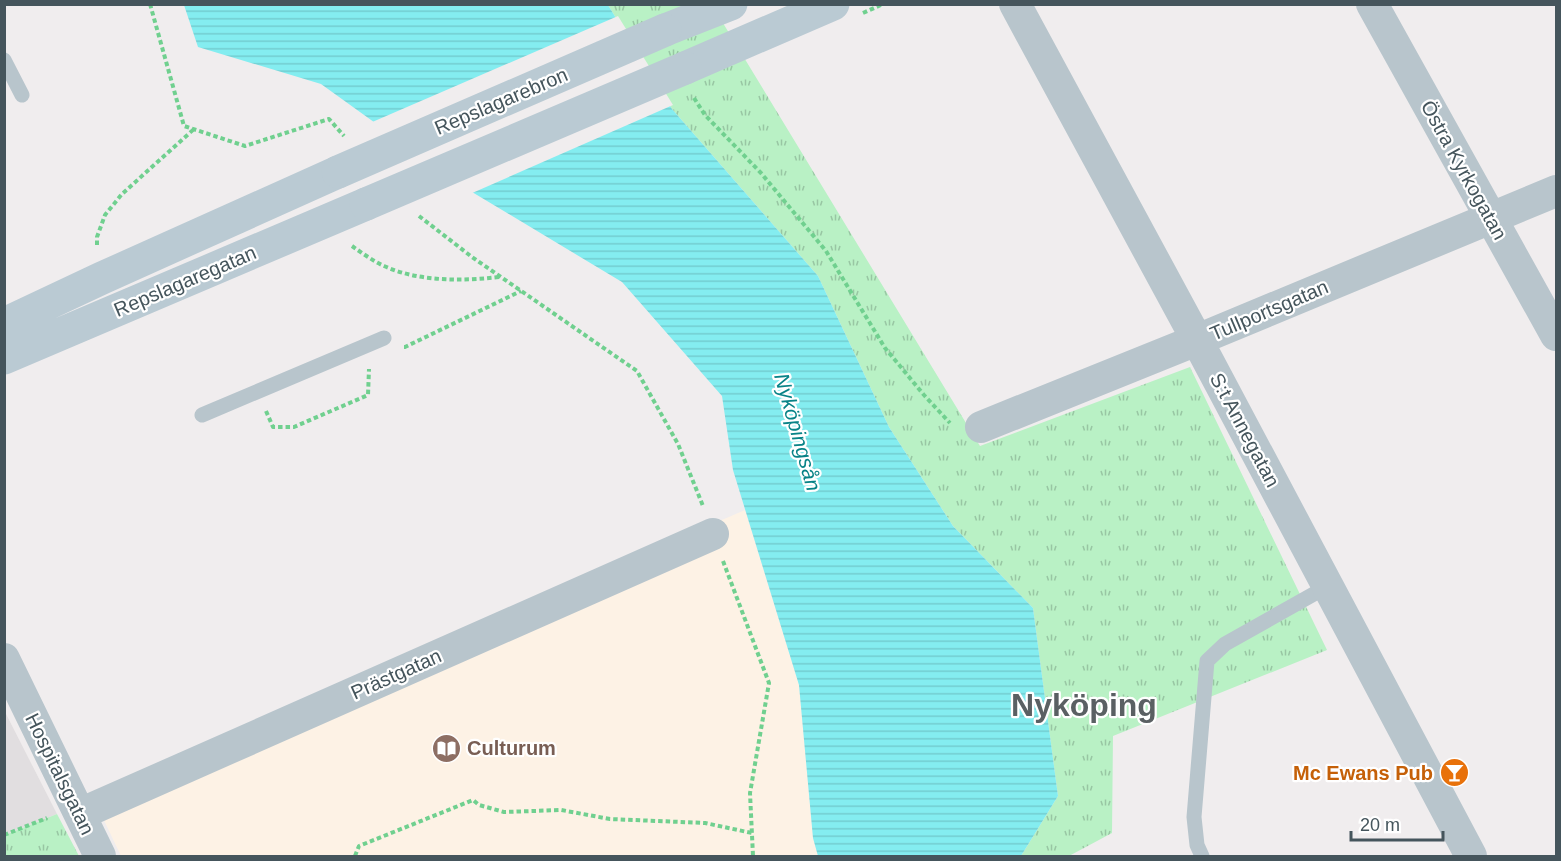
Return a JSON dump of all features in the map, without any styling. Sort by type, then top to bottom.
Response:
[{"type":"main road","name":"Repslagarebron","points":[[338,172],[665,30],[731,4]]},
{"type":"main road","points":[[689,83],[833,4]]},
{"type":"main road","name":"Repslagaregatan","points":[[4,358],[366,204],[689,83]]},
{"type":"main road","name":"Repslagaregatan","points":[[4,324],[338,172]]},
{"type":"street","name":"S:t Annegatan","points":[[1015,4],[1197,340],[1471,856]]},
{"type":"street","name":"Östra Kyrkogatan","points":[[1372,4],[1557,335]]},
{"type":"street","name":"Tullportsgatan","points":[[981,427],[1557,191]]},
{"type":"street","name":"Prästgatan","points":[[80,814],[713,534]]},
{"type":"street","name":"Hospitalsgatan","points":[[4,659],[100,856]]},
{"type":"lane","points":[[4,60],[15,91]]},
{"type":"lane","points":[[202,415],[377,341]]},
{"type":"lane","points":[[1202,856],[1197,844],[1194,817],[1207,661],[1225,644],[1328,586]]},
{"type":"path","points":[[150,4],[184,126],[245,146],[329,119]]},
{"type":"path","points":[[689,83],[705,115],[761,173],[826,251],[885,348],[924,395],[948,423],[981,427]]},
{"type":"path","points":[[96,254],[97,237],[105,215],[122,194],[194,129]]},
{"type":"path","points":[[419,216],[472,257]]},
{"type":"path","points":[[352,246],[384,266],[417,277],[472,280],[501,276]]},
{"type":"path","points":[[256,392],[273,427],[294,427],[368,395],[377,341],[405,347],[522,291]]},
{"type":"path","points":[[356,856],[359,846],[472,800],[479,805],[504,812],[561,810],[610,819],[705,823],[752,833]]},
{"type":"path","points":[[4,835],[57,814],[80,814]]},
{"type":"shaded area","points":[[745,510],[799,685],[813,838],[818,856],[121,856],[91,793]]},
{"type":"shaded area","points":[[4,710],[57,814],[5,835],[4,835]]},
{"type":"green space","points":[[608,5],[712,5],[980,446],[1190,367],[1327,650],[1113,736],[1112,833],[1069,856],[1021,856],[1058,796],[1033,608],[953,526],[889,427],[818,276],[672,109]]},
{"type":"green space","points":[[57,814],[79,856],[5,856],[5,835]]},
{"type":"water","name":"Nyköpingsån","points":[[184,5],[608,5],[672,109],[818,276],[889,427],[953,526],[1033,608],[1058,796],[1021,856],[818,856],[813,838],[799,685],[733,470],[722,396],[622,282],[467,189],[321,84],[198,47]]},
{"type":"pier","points":[[618,16],[673,105],[470,194],[370,123]]},
{"type":"place","name":"Culturum","points":[[446,748]]},
{"type":"place","name":"Mc Ewans Pub","points":[[1454,773]]},
{"type":"district","name":"Nyköping","points":[[1084,705]]}]
